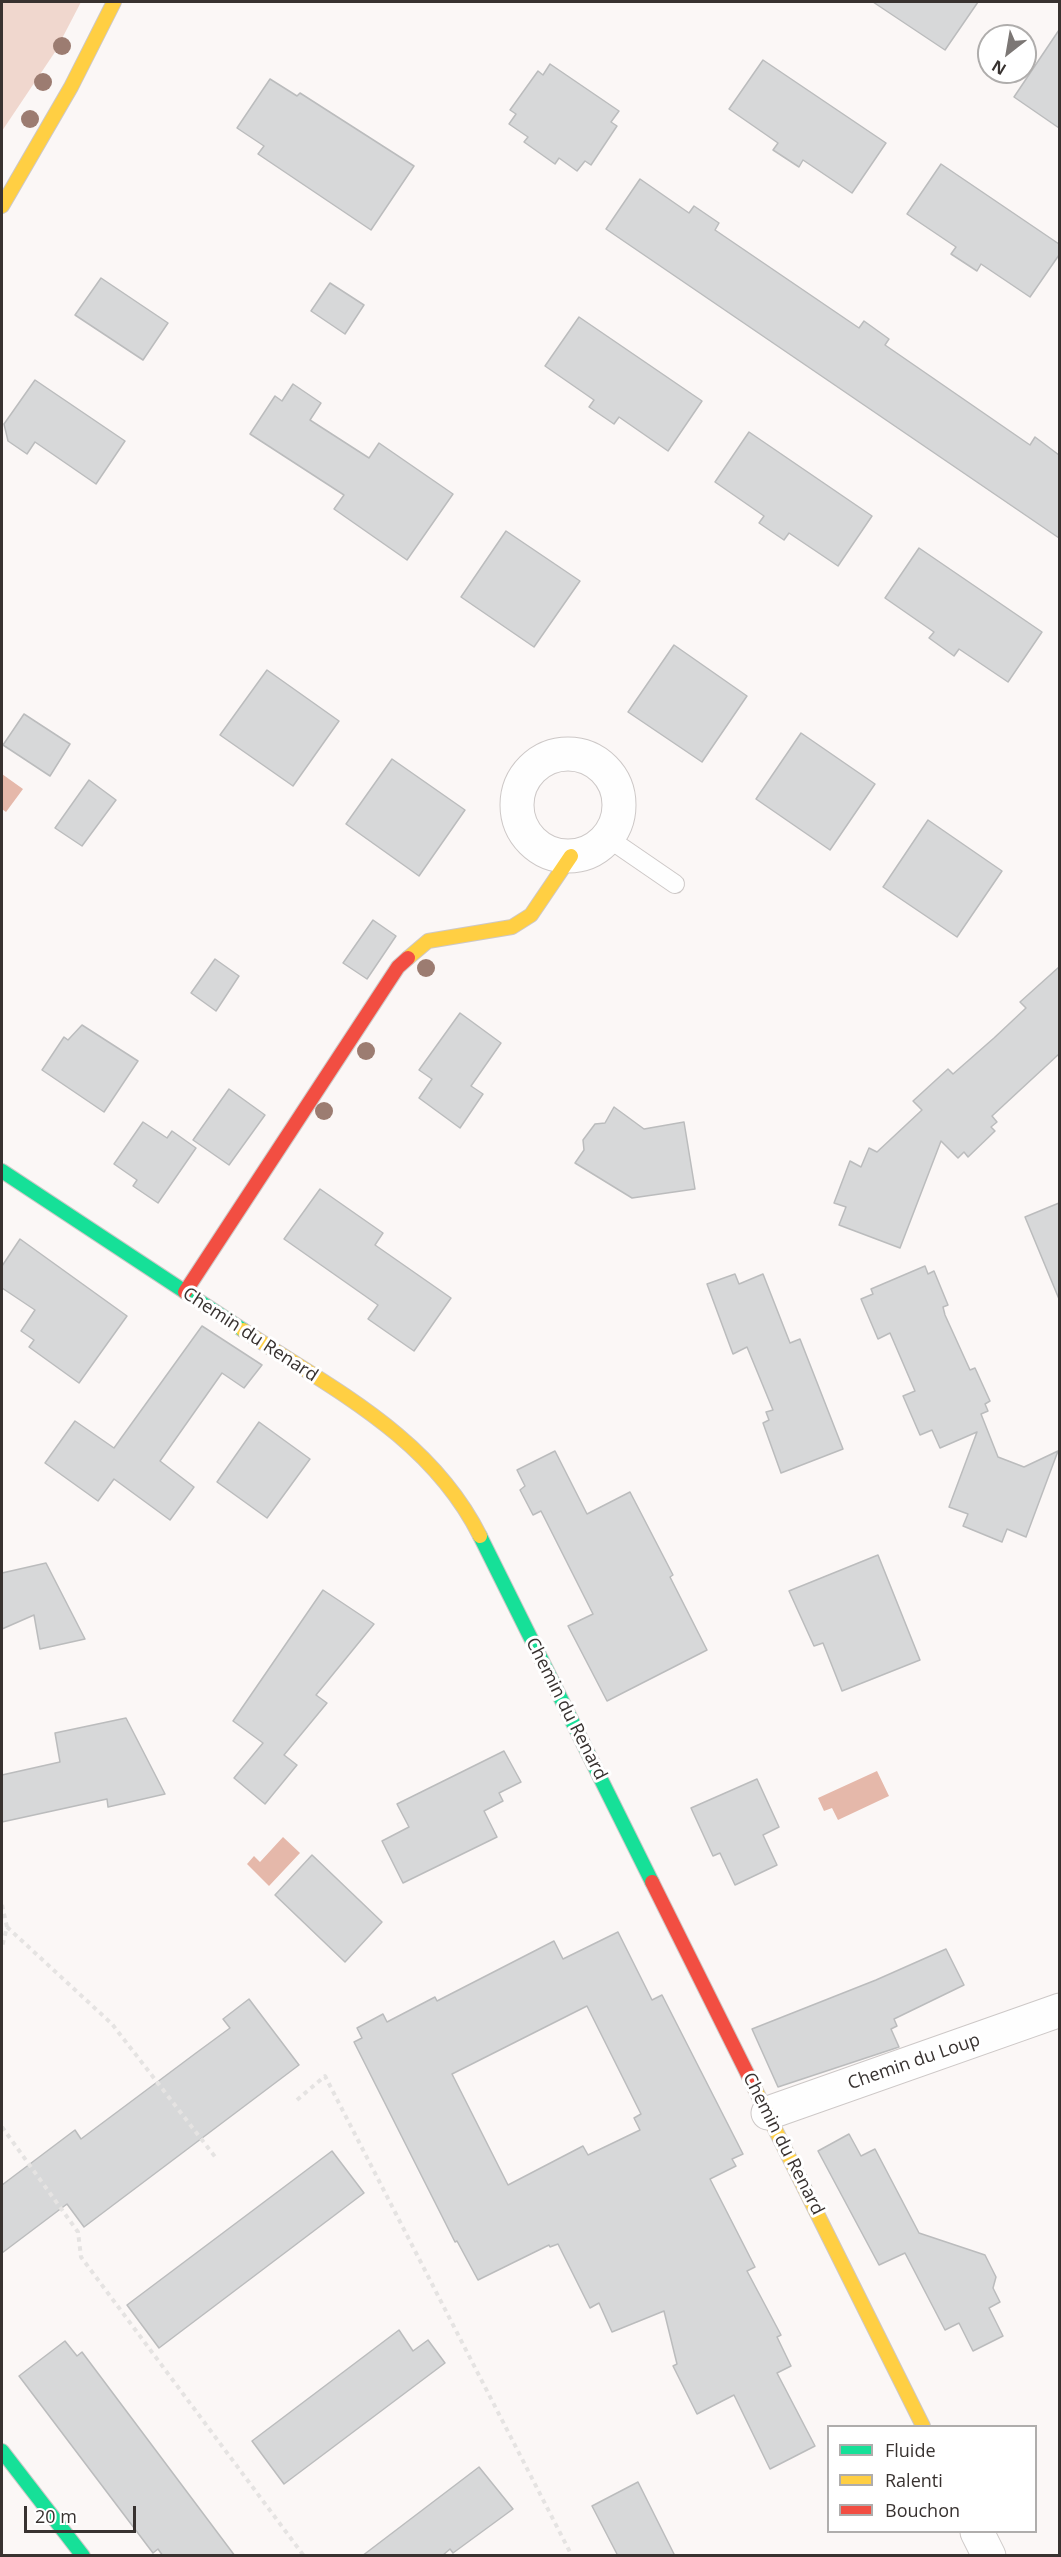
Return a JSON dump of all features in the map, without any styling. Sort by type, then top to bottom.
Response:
[{"type":"street","points":[[2,206],[71,87],[114,2]]},
{"type":"street","points":[[562,754],[580,755],[596,762],[609,773],[617,789],[619,806],[616,823],[608,838],[591,850],[571,856],[554,854],[539,846],[526,834],[519,818],[518,801],[522,784],[531,769],[545,759],[562,754]]},
{"type":"street","points":[[185,1292],[398,968],[428,941],[512,927],[531,915],[571,856]]},
{"type":"street","name":"Chemin du Renard","points":[[2,1171],[390,1427],[426,1456],[450,1484],[474,1524],[922,2425]]},
{"type":"street","name":"Chemin du Loup","points":[[768,2113],[1059,2010]]},
{"type":"street","points":[[2,2451],[83,2556]]},
{"type":"street","points":[[978,2533],[989,2556]]},
{"type":"lane","points":[[608,838],[675,884]]},
{"type":"path","points":[[2,1905],[7,1927],[2,1947]]},
{"type":"path","points":[[7,1927],[112,2024],[216,2158]]},
{"type":"path","points":[[297,2100],[326,2076],[572,2556]]},
{"type":"path","points":[[2,2127],[78,2232],[81,2257],[304,2556]]},
{"type":"shaded area","points":[[2,2],[81,2],[55,52],[2,131]]},
{"type":"shaded area","points":[[2,774],[23,789],[6,812],[2,809]]},
{"type":"shaded area","points":[[877,1771],[889,1796],[838,1820],[832,1808],[824,1811],[818,1798]]},
{"type":"shaded area","points":[[283,1837],[300,1853],[269,1886],[247,1864],[254,1856],[260,1862]]},
{"type":"building","points":[[873,2],[978,2],[945,50]]},
{"type":"building","points":[[1059,30],[1059,128],[1014,97],[1023,84],[1037,84],[1037,63]]},
{"type":"building","points":[[763,60],[886,143],[852,193],[803,160],[799,167],[773,150],[778,143],[729,109]]},
{"type":"building","points":[[550,64],[619,111],[611,122],[617,126],[591,165],[585,161],[577,171],[559,158],[555,164],[524,142],[528,137],[509,124],[516,114],[510,110],[538,71],[543,75]]},
{"type":"building","points":[[270,79],[297,96],[300,93],[414,166],[371,230],[258,154],[264,146],[237,128]]},
{"type":"building","points":[[941,164],[1059,244],[1059,255],[1030,297],[981,264],[977,271],[951,254],[956,247],[907,214]]},
{"type":"building","points":[[640,179],[689,213],[694,206],[719,223],[715,230],[859,328],[864,321],[889,339],[885,345],[1030,445],[1035,437],[1059,455],[1059,538],[606,229]]},
{"type":"building","points":[[101,278],[168,323],[143,360],[75,315]]},
{"type":"building","points":[[330,283],[364,305],[345,334],[311,311]]},
{"type":"building","points":[[579,317],[702,401],[668,451],[619,417],[614,424],[589,407],[594,400],[545,366]]},
{"type":"building","points":[[35,380],[125,441],[96,484],[35,442],[27,454],[8,441],[4,424]]},
{"type":"building","points":[[293,384],[321,403],[310,420],[369,458],[379,443],[453,494],[407,560],[334,509],[344,495],[250,434],[275,396],[282,401]]},
{"type":"building","points":[[749,432],[872,516],[838,566],[789,533],[784,540],[759,523],[764,516],[715,482]]},
{"type":"building","points":[[506,531],[580,581],[534,647],[461,597]]},
{"type":"building","points":[[919,548],[1042,632],[1008,682],[959,649],[954,656],[929,638],[934,632],[885,598]]},
{"type":"building","points":[[674,645],[747,696],[702,762],[628,712]]},
{"type":"building","points":[[267,670],[339,721],[293,786],[220,735]]},
{"type":"building","points":[[24,714],[70,744],[50,776],[3,745]]},
{"type":"building","points":[[801,733],[875,784],[830,850],[756,799]]},
{"type":"building","points":[[392,759],[465,810],[419,876],[346,824]]},
{"type":"building","points":[[89,780],[116,800],[82,846],[55,828]]},
{"type":"building","points":[[928,820],[1002,871],[957,937],[883,887]]},
{"type":"building","points":[[373,920],[396,936],[367,979],[343,963]]},
{"type":"building","points":[[215,959],[239,976],[216,1011],[191,993]]},
{"type":"building","points":[[1059,967],[1059,1054],[992,1116],[997,1122],[991,1127],[995,1131],[968,1157],[964,1152],[958,1158],[941,1141],[900,1248],[839,1225],[846,1207],[834,1203],[850,1161],[861,1167],[869,1148],[877,1152],[922,1110],[913,1101],[948,1069],[953,1074],[994,1038],[1026,1008],[1020,1002]]},
{"type":"building","points":[[460,1013],[501,1043],[471,1086],[483,1094],[460,1128],[419,1098],[432,1079],[419,1070]]},
{"type":"building","points":[[82,1025],[138,1061],[104,1112],[42,1070],[64,1037],[68,1040]]},
{"type":"building","points":[[229,1089],[265,1115],[229,1165],[193,1140]]},
{"type":"building","points":[[614,1107],[644,1129],[684,1122],[695,1189],[632,1198],[575,1163],[584,1150],[583,1140],[595,1124],[605,1123]]},
{"type":"building","points":[[143,1122],[167,1138],[172,1131],[196,1148],[158,1203],[133,1186],[137,1180],[114,1164]]},
{"type":"building","points":[[320,1189],[383,1233],[375,1245],[451,1298],[414,1351],[368,1319],[378,1305],[284,1239]]},
{"type":"building","points":[[1059,1203],[1059,1299],[1025,1217]]},
{"type":"building","points":[[20,1239],[127,1316],[79,1383],[29,1347],[34,1340],[21,1331],[35,1310],[2,1288],[2,1266]]},
{"type":"building","points":[[925,1266],[928,1274],[934,1271],[948,1305],[943,1307],[945,1315],[970,1370],[975,1368],[990,1401],[985,1404],[988,1411],[981,1414],[998,1457],[1024,1467],[1058,1451],[1026,1537],[1007,1529],[1002,1542],[963,1526],[968,1514],[949,1507],[977,1432],[940,1448],[932,1430],[920,1435],[903,1396],[915,1391],[890,1333],[878,1339],[861,1299],[873,1294],[871,1289]]},
{"type":"building","points":[[735,1274],[739,1284],[763,1274],[790,1343],[800,1339],[843,1449],[781,1473],[763,1423],[769,1420],[766,1412],[773,1410],[747,1347],[733,1354],[707,1284]]},
{"type":"building","points":[[202,1326],[262,1365],[244,1388],[222,1373],[160,1461],[194,1487],[170,1520],[114,1479],[98,1501],[45,1463],[75,1421],[114,1448]]},
{"type":"building","points":[[259,1422],[310,1459],[267,1518],[217,1482]]},
{"type":"building","points":[[555,1451],[587,1514],[630,1492],[673,1575],[670,1577],[707,1650],[607,1701],[568,1626],[593,1614],[541,1511],[533,1515],[520,1490],[525,1486],[517,1470]]},
{"type":"building","points":[[878,1555],[920,1660],[842,1691],[823,1643],[814,1646],[789,1591]]},
{"type":"building","points":[[46,1563],[85,1639],[40,1649],[34,1615],[2,1629],[2,1573]]},
{"type":"building","points":[[323,1590],[374,1624],[316,1695],[327,1703],[284,1755],[297,1765],[265,1804],[234,1778],[263,1743],[233,1721]]},
{"type":"building","points":[[126,1718],[165,1794],[108,1807],[107,1799],[2,1822],[2,1775],[60,1762],[55,1733]]},
{"type":"building","points":[[504,1751],[521,1782],[499,1793],[503,1801],[484,1811],[497,1837],[403,1883],[382,1841],[409,1827],[397,1804]]},
{"type":"building","points":[[757,1779],[779,1827],[763,1835],[777,1865],[735,1885],[720,1853],[713,1856],[691,1808]]},
{"type":"building","points":[[312,1855],[382,1922],[345,1962],[275,1895]]},
{"type":"building","points":[[618,1932],[652,2000],[662,1995],[743,2154],[732,2159],[736,2166],[710,2179],[755,2267],[747,2271],[781,2335],[777,2337],[791,2366],[777,2373],[815,2446],[770,2469],[734,2395],[697,2414],[673,2366],[677,2364],[664,2311],[612,2332],[599,2303],[590,2308],[558,2244],[550,2247],[549,2245],[478,2280],[457,2241],[455,2242],[354,2042],[362,2038],[357,2028],[383,2014],[387,2022],[435,1997],[437,2001],[554,1941],[563,1959]],"holes":[[[587,2006],[641,2114],[634,2118],[640,2130],[588,2155],[583,2146],[508,2185],[452,2074]]]},
{"type":"building","points":[[946,1949],[964,1985],[894,2019],[897,2026],[891,2029],[899,2047],[778,2087],[752,2029],[876,1980]]},
{"type":"building","points":[[249,1999],[299,2065],[84,2227],[67,2204],[2,2253],[2,2185],[75,2130],[81,2139],[230,2028],[223,2019]]},
{"type":"building","points":[[849,2134],[861,2156],[875,2149],[919,2233],[985,2255],[996,2277],[993,2288],[1000,2302],[989,2308],[1003,2336],[973,2351],[959,2323],[945,2330],[905,2253],[879,2265],[818,2151]]},
{"type":"building","points":[[332,2151],[364,2193],[159,2348],[127,2305]]},
{"type":"building","points":[[399,2330],[413,2351],[428,2340],[445,2363],[284,2484],[252,2441]]},
{"type":"building","points":[[65,2341],[77,2356],[82,2352],[235,2556],[163,2556],[158,2549],[153,2553],[19,2376]]},
{"type":"building","points":[[479,2467],[513,2509],[453,2553],[450,2549],[442,2556],[362,2556]]},
{"type":"building","points":[[638,2482],[675,2556],[618,2556],[592,2506]]},
{"type":"traffic: fast","points":[[2,1171],[243,1330]]},
{"type":"traffic: fast","points":[[480,1536],[652,1882]]},
{"type":"traffic: fast","points":[[2,2451],[83,2556]]},
{"type":"traffic: slow","points":[[2,206],[71,87],[114,2]]},
{"type":"traffic: slow","points":[[408,958],[428,941],[512,927],[531,915],[571,856]]},
{"type":"traffic: slow","points":[[243,1330],[344,1395],[407,1442],[459,1501],[480,1536]]},
{"type":"traffic: slow","points":[[755,2089],[923,2425]]},
{"type":"traffic: jam","points":[[185,1292],[398,967],[408,958]]},
{"type":"traffic: jam","points":[[652,1882],[755,2089]]}]
